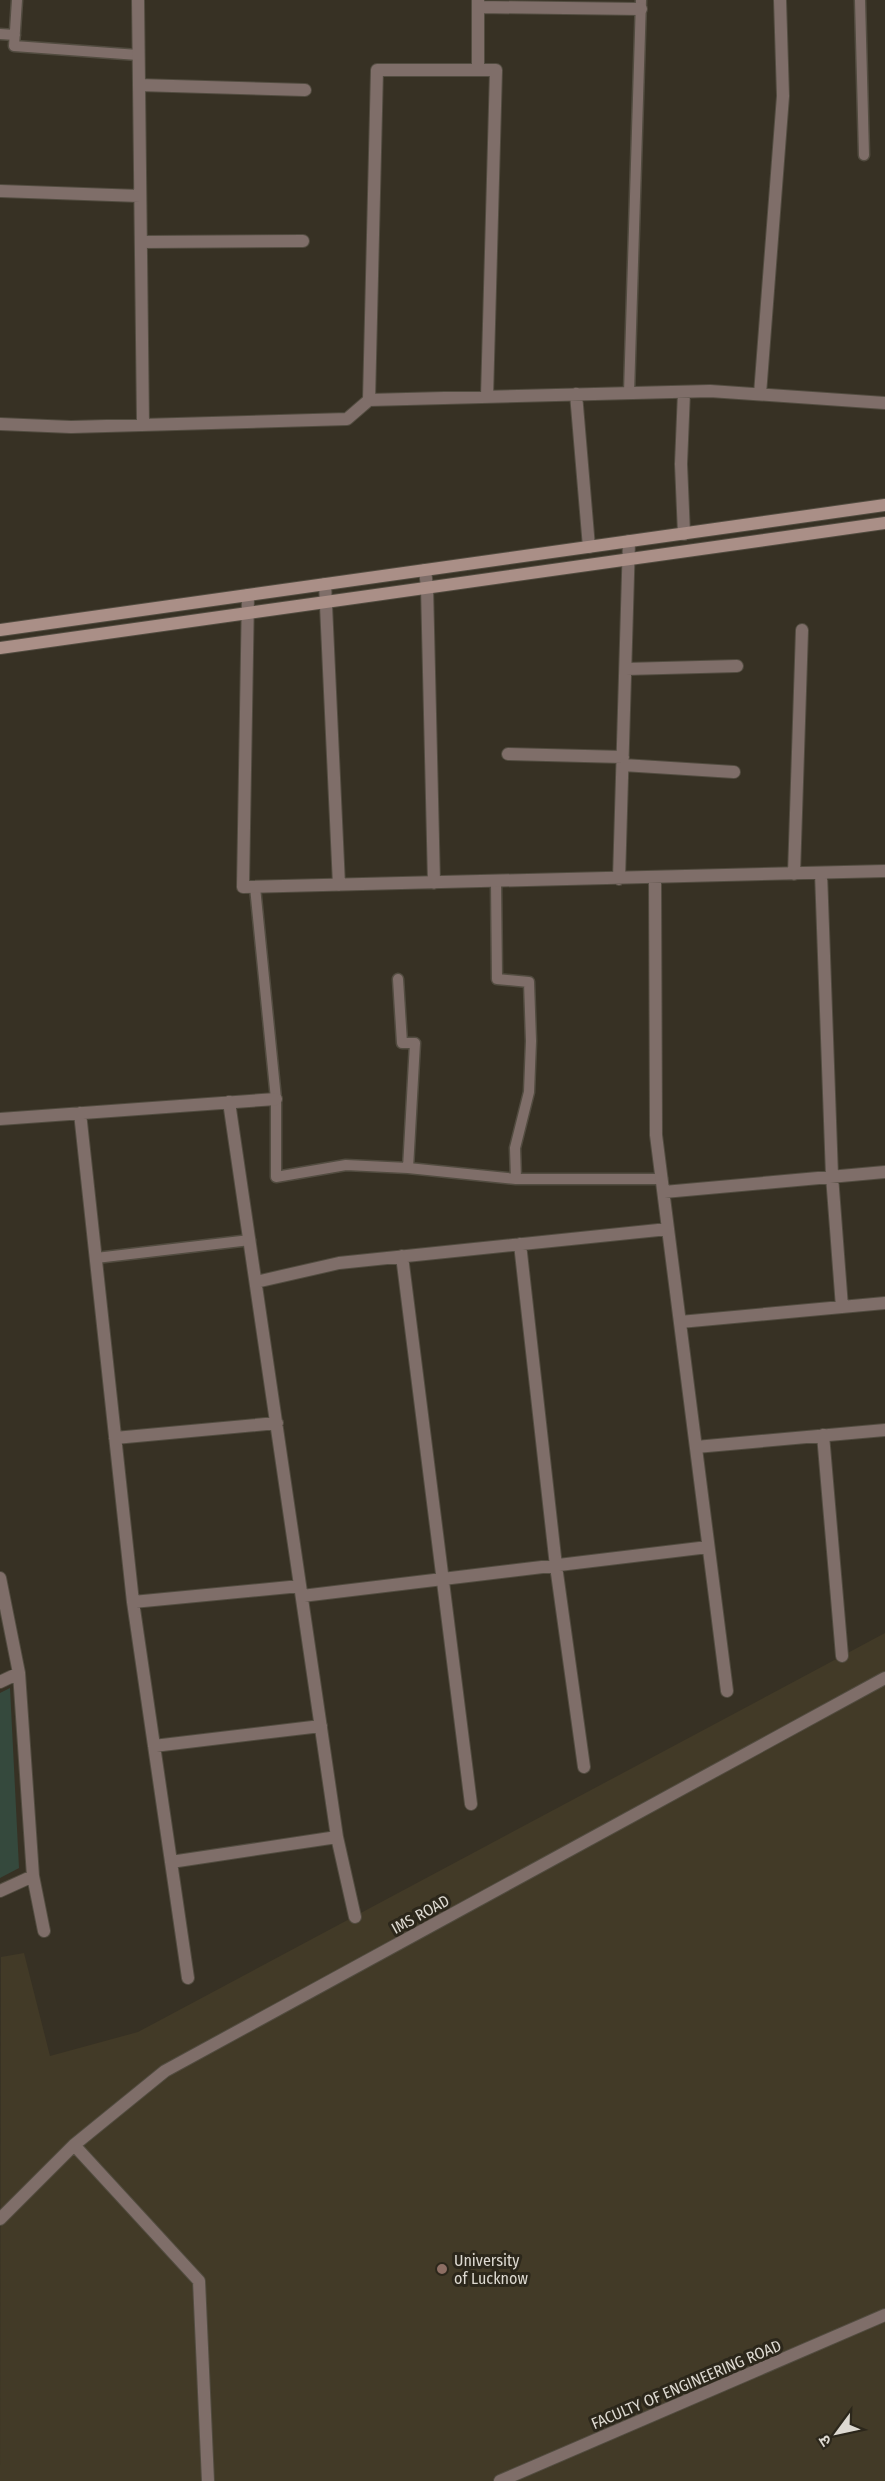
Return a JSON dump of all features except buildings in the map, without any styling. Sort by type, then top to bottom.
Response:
[{"type":"street","points":[[138,0],[143,425]]},
{"type":"street","points":[[760,394],[783,96],[780,0]]},
{"type":"street","points":[[478,70],[478,3],[641,5]]},
{"type":"street","points":[[369,400],[377,70],[496,70],[487,397]]},
{"type":"street","points":[[139,85],[304,90]]},
{"type":"street","points":[[0,191],[140,196]]},
{"type":"street","points":[[141,242],[303,241]]},
{"type":"street","points":[[684,392],[681,464],[684,534]]},
{"type":"street","points":[[0,424],[71,427],[347,419],[369,400],[576,394],[684,392],[760,394],[885,403]]},
{"type":"street","points":[[576,394],[589,547]]},
{"type":"street","points":[[0,630],[885,505]]},
{"type":"street","points":[[0,648],[885,524]]},
{"type":"street","points":[[619,879],[629,542]]},
{"type":"street","points":[[425,570],[428,587],[434,883]]},
{"type":"street","points":[[325,584],[339,885]]},
{"type":"street","points":[[248,595],[243,887],[885,871]]},
{"type":"street","points":[[794,874],[802,630]]},
{"type":"street","points":[[626,669],[737,666]]},
{"type":"street","points":[[508,754],[623,761],[734,772]]},
{"type":"street","points":[[821,873],[832,1176],[842,1307]]},
{"type":"street","points":[[655,878],[656,1135],[727,1691]]},
{"type":"street","points":[[0,1119],[276,1099]]},
{"type":"street","points":[[229,1102],[337,1837],[355,1917]]},
{"type":"street","points":[[80,1113],[133,1602],[188,1978]]},
{"type":"street","points":[[664,1192],[885,1172]]},
{"type":"street","points":[[256,1282],[339,1263],[668,1229]]},
{"type":"street","points":[[520,1244],[556,1566],[584,1767]]},
{"type":"street","points":[[402,1256],[471,1804]]},
{"type":"street","points":[[680,1322],[885,1303]]},
{"type":"street","points":[[116,1438],[276,1423]]},
{"type":"street","points":[[696,1447],[885,1430]]},
{"type":"street","points":[[822,1435],[842,1656]]},
{"type":"street","points":[[133,1602],[442,1579],[708,1547]]},
{"type":"street","points":[[0,1578],[19,1673],[33,1876],[44,1931]]},
{"type":"street","points":[[0,1682],[19,1673]]},
{"type":"street","name":"IMS ROAD","points":[[0,2219],[74,2145],[165,2071],[885,1678]]},
{"type":"street","points":[[154,1746],[321,1726]]},
{"type":"street","points":[[171,1862],[337,1837]]},
{"type":"street","points":[[0,1891],[33,1876]]},
{"type":"street","points":[[74,2145],[199,2281],[208,2481]]},
{"type":"street","name":"FACULTY OF ENGINEERING ROAD","points":[[500,2481],[885,2315]]},
{"type":"lane","points":[[17,0],[14,46],[138,55]]},
{"type":"lane","points":[[860,0],[864,155]]},
{"type":"lane","points":[[629,393],[641,5]]},
{"type":"lane","points":[[0,34],[15,35]]},
{"type":"lane","points":[[496,882],[497,979],[529,982],[531,1041],[529,1092],[516,1148],[516,1179]]},
{"type":"lane","points":[[255,887],[276,1099],[276,1177],[346,1165],[408,1168],[516,1179],[662,1179]]},
{"type":"lane","points":[[398,979],[402,1043],[415,1044],[408,1168]]},
{"type":"lane","points":[[96,1258],[249,1240]]},
{"type":"shaded area","name":"University of Lucknow","points":[[885,1633],[885,2481],[0,2481],[1,1957],[24,1953],[50,2056],[138,2032]]},
{"type":"green space","points":[[10,1688],[19,1868],[0,1878],[0,1693]]},
{"type":"place","name":"University of Lucknow","points":[[442,2269]]}]
